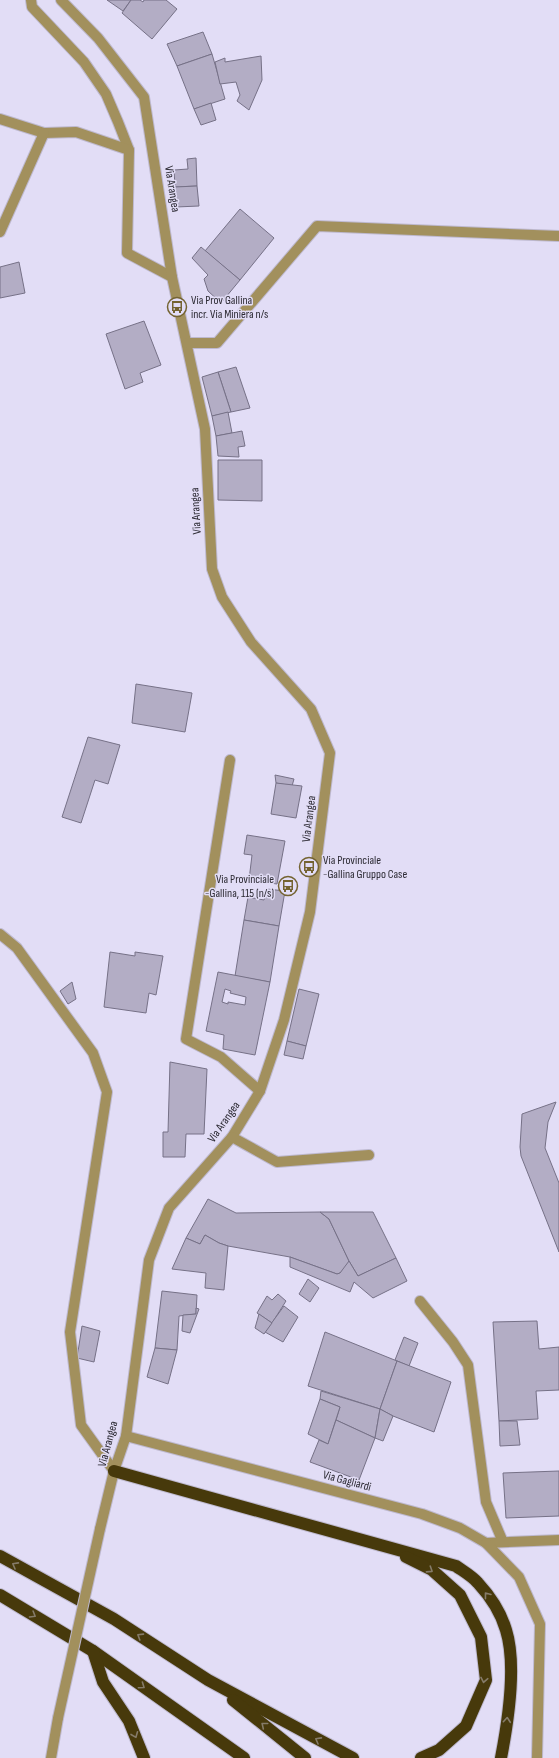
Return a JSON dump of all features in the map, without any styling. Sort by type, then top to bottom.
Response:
[{"type":"highway","points":[[114,1471],[456,1566],[477,1582],[494,1604],[506,1630],[512,1665],[506,1732],[501,1758]]},
{"type":"highway","points":[[384,1545],[432,1570],[460,1595],[481,1637],[486,1680],[466,1726],[439,1750],[421,1758]]},
{"type":"highway","points":[[0,1556],[114,1619],[208,1680],[352,1758]]},
{"type":"highway","points":[[0,1595],[93,1651],[244,1758]]},
{"type":"highway","points":[[93,1651],[103,1682],[129,1722],[144,1758]]},
{"type":"highway","points":[[208,1680],[305,1758]]},
{"type":"street","points":[[31,0],[32,7],[84,62],[106,94],[128,150],[127,253],[172,277]]},
{"type":"street","name":"Via Arangea","points":[[51,1758],[58,1718],[100,1529],[114,1471],[126,1436],[149,1260],[169,1208],[232,1137],[260,1091],[284,1020],[310,912],[330,753],[311,709],[251,642],[222,597],[212,569],[205,429],[172,277],[144,97],[98,38],[62,0]]},
{"type":"street","points":[[0,119],[44,133],[76,132],[128,150]]},
{"type":"street","points":[[0,232],[44,133]]},
{"type":"street","points":[[187,343],[217,343],[317,226],[559,236]]},
{"type":"street","points":[[230,760],[186,1038],[221,1057],[260,1091]]},
{"type":"street","points":[[0,934],[17,948],[93,1053],[107,1092],[70,1332],[81,1425],[114,1471]]},
{"type":"street","points":[[232,1137],[277,1162],[369,1155]]},
{"type":"street","points":[[420,1301],[453,1342],[468,1365],[486,1502],[503,1542]]},
{"type":"street","name":"Via Gagliardi","points":[[126,1436],[422,1514],[460,1528],[486,1543],[519,1577],[540,1624],[537,1758]]},
{"type":"street","points":[[486,1543],[559,1540]]},
{"type":"building","points":[[107,0],[131,0],[123,11]]},
{"type":"building","points":[[131,0],[140,0],[143,2],[144,0],[166,0],[177,9],[152,39],[122,13]]},
{"type":"building","points":[[203,32],[212,54],[177,66],[167,44]]},
{"type":"building","points":[[212,54],[225,99],[194,109],[177,66]]},
{"type":"building","points":[[261,56],[262,80],[249,110],[237,101],[240,95],[236,82],[220,84],[215,62],[225,58],[225,62]]},
{"type":"building","points":[[211,103],[216,120],[201,125],[194,109]]},
{"type":"building","points":[[196,158],[197,186],[175,187],[174,170],[188,169],[187,159]]},
{"type":"building","points":[[197,186],[199,206],[176,207],[175,187]]},
{"type":"building","points":[[240,209],[274,238],[240,280],[205,251]]},
{"type":"building","points":[[201,247],[240,280],[221,303],[208,291],[204,279],[208,275],[192,258]]},
{"type":"building","points":[[19,262],[25,293],[0,298],[0,267]]},
{"type":"building","points":[[144,321],[161,365],[140,373],[143,382],[125,389],[106,334]]},
{"type":"building","points":[[236,367],[250,408],[231,412],[218,372]]},
{"type":"building","points":[[218,372],[231,412],[212,416],[202,377]]},
{"type":"building","points":[[228,412],[232,433],[216,436],[212,416]]},
{"type":"building","points":[[242,431],[245,446],[238,447],[239,457],[218,456],[216,436]]},
{"type":"building","points":[[218,460],[262,460],[262,501],[218,500]]},
{"type":"building","points":[[136,684],[192,693],[185,732],[132,723]]},
{"type":"building","points":[[88,737],[120,745],[108,784],[95,780],[81,823],[62,817]]},
{"type":"building","points":[[275,775],[294,779],[292,786],[276,783]]},
{"type":"building","points":[[276,783],[302,786],[296,818],[271,814]]},
{"type":"building","points":[[247,835],[285,841],[277,884],[249,880],[252,855],[244,854]]},
{"type":"building","points":[[267,889],[285,891],[279,926],[244,920],[248,897],[264,900]]},
{"type":"building","points":[[244,920],[279,926],[270,982],[235,976]]},
{"type":"building","points":[[110,952],[135,956],[135,952],[163,956],[156,995],[149,993],[146,1013],[104,1007]]},
{"type":"building","points":[[218,972],[270,982],[255,1055],[223,1049],[224,1035],[206,1031]],"holes":[[[225,989],[231,991],[230,993],[246,997],[245,1005],[228,1002],[228,1004],[222,1002]]]},
{"type":"building","points":[[72,982],[76,999],[68,1004],[60,991]]},
{"type":"building","points":[[299,989],[319,994],[306,1046],[287,1041]]},
{"type":"building","points":[[287,1041],[306,1046],[303,1059],[284,1055]]},
{"type":"building","points":[[170,1062],[207,1069],[204,1134],[186,1134],[185,1157],[163,1157],[163,1132],[168,1132]]},
{"type":"building","points":[[556,1102],[548,1122],[545,1148],[559,1183],[559,1252],[521,1156],[520,1147],[522,1114]]},
{"type":"building","points":[[208,1199],[236,1213],[320,1212],[329,1219],[349,1261],[349,1264],[337,1274],[290,1257],[228,1246],[205,1235],[200,1244],[186,1238]]},
{"type":"building","points":[[320,1212],[373,1212],[396,1258],[358,1276],[349,1261],[329,1219]]},
{"type":"building","points":[[205,1235],[228,1246],[224,1290],[205,1288],[206,1273],[172,1269],[186,1238],[200,1244]]},
{"type":"building","points":[[290,1257],[337,1274],[340,1273],[349,1261],[358,1276],[396,1258],[407,1281],[373,1298],[354,1282],[350,1292],[290,1267]]},
{"type":"building","points":[[308,1279],[319,1288],[310,1302],[299,1294]]},
{"type":"building","points":[[162,1291],[197,1295],[196,1314],[179,1316],[177,1350],[155,1348]]},
{"type":"building","points":[[278,1294],[286,1301],[272,1323],[257,1313],[267,1296],[272,1300]]},
{"type":"building","points":[[284,1306],[298,1317],[283,1342],[265,1332]]},
{"type":"building","points":[[196,1308],[199,1309],[190,1333],[182,1331],[183,1315],[196,1314]]},
{"type":"building","points":[[259,1314],[272,1323],[264,1334],[255,1328]]},
{"type":"building","points":[[537,1321],[539,1349],[559,1347],[559,1390],[536,1391],[538,1419],[499,1421],[493,1322]]},
{"type":"building","points":[[82,1326],[100,1331],[94,1362],[77,1358]]},
{"type":"building","points":[[325,1332],[397,1361],[380,1409],[308,1386]]},
{"type":"building","points":[[404,1337],[418,1343],[409,1366],[395,1360]]},
{"type":"building","points":[[155,1348],[177,1350],[168,1384],[147,1377]]},
{"type":"building","points":[[397,1361],[451,1382],[434,1432],[393,1416],[380,1409]]},
{"type":"building","points":[[321,1391],[380,1409],[375,1438],[336,1420],[340,1407],[320,1399]]},
{"type":"building","points":[[320,1399],[340,1407],[328,1444],[308,1434]]},
{"type":"building","points":[[380,1409],[393,1416],[383,1441],[375,1438]]},
{"type":"building","points":[[336,1420],[375,1438],[359,1480],[310,1462],[319,1440],[328,1444]]},
{"type":"building","points":[[499,1421],[517,1421],[520,1445],[500,1446]]},
{"type":"building","points":[[559,1471],[559,1516],[506,1518],[503,1473]]},
{"type":"place","name":"Via Prov Gallina incr. Via Miniera n/s","points":[[177,307]]},
{"type":"place","name":"Via Provinciale -Gallina Gruppo Case","points":[[309,867]]},
{"type":"place","name":"Via Provinciale -Gallina, 115 (n/s)","points":[[288,886]]}]
